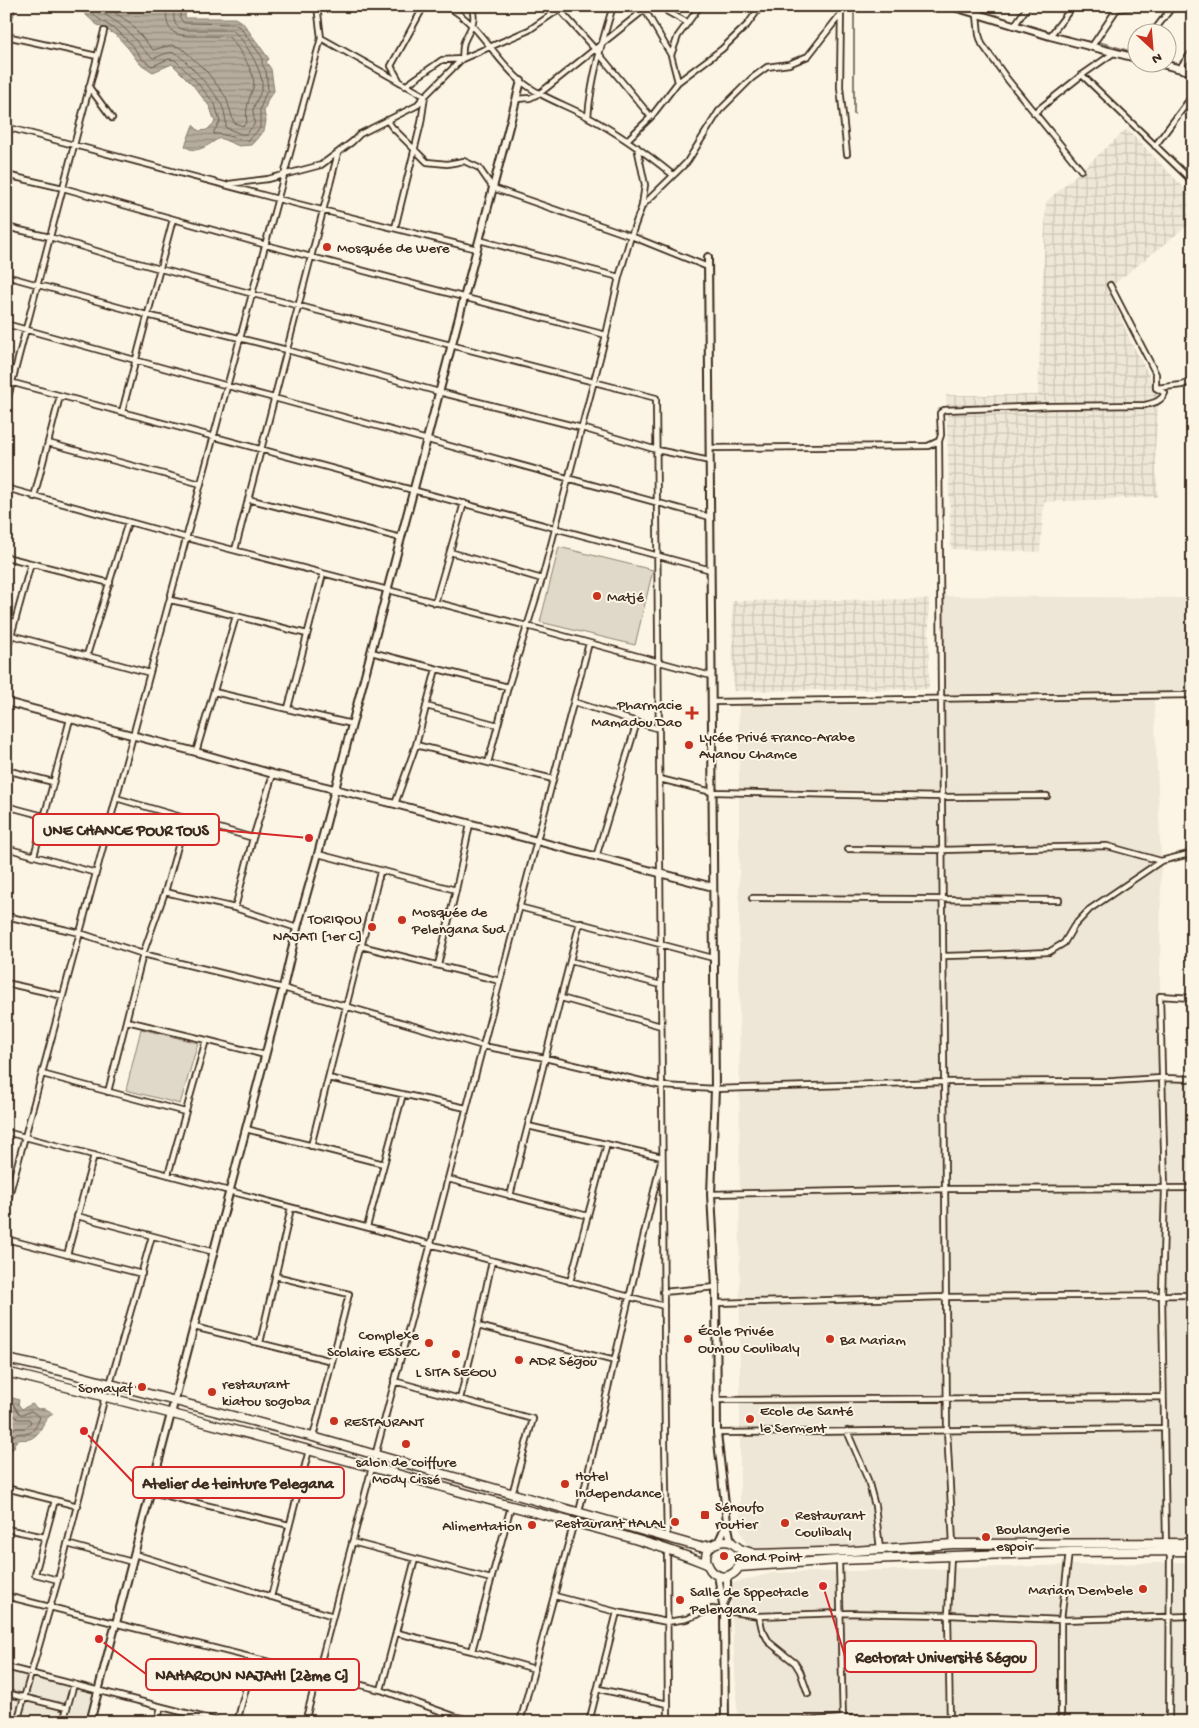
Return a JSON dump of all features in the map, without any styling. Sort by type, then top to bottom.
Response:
[{"type":"highway","points":[[6,1359],[174,1400],[376,1454],[700,1547],[712,1546]]},
{"type":"highway","points":[[6,1372],[170,1413],[574,1522],[707,1564]]},
{"type":"highway","points":[[740,1549],[741,1562],[733,1574],[727,1576],[718,1575],[709,1569],[706,1557],[708,1551],[719,1541],[731,1542],[740,1549],[755,1554],[953,1544],[1193,1543]]},
{"type":"highway","points":[[739,1567],[839,1560],[951,1556],[1070,1552],[1193,1551]]},
{"type":"street","points":[[6,30],[12,6]]},
{"type":"street","points":[[6,1207],[7,1197],[25,1137],[322,38],[317,6]]},
{"type":"street","points":[[403,85],[391,66],[424,6]]},
{"type":"street","points":[[446,6],[473,25],[521,81],[627,140],[673,175]]},
{"type":"street","points":[[227,185],[268,178],[321,165],[360,134],[416,106],[462,59],[463,44],[473,25],[471,6]]},
{"type":"street","points":[[588,117],[590,95],[602,42],[613,6]]},
{"type":"street","points":[[640,6],[645,10],[671,55],[678,82]]},
{"type":"street","points":[[516,98],[530,98],[540,93],[649,6]]},
{"type":"street","points":[[664,6],[668,12],[688,23]]},
{"type":"street","points":[[671,55],[678,36],[700,6]]},
{"type":"street","points":[[627,140],[651,117],[678,82],[722,49],[747,25],[761,6]]},
{"type":"street","points":[[841,6],[840,87],[847,154]]},
{"type":"street","points":[[951,6],[1014,26],[1126,55]]},
{"type":"street","points":[[983,6],[977,14],[982,44],[1034,113],[1081,170]]},
{"type":"street","points":[[1014,26],[1028,6]]},
{"type":"street","points":[[1050,36],[1073,6]]},
{"type":"street","points":[[1092,46],[1116,7],[1139,6]]},
{"type":"street","points":[[1161,22],[1173,6]]},
{"type":"street","points":[[403,85],[442,60],[462,59],[491,48],[529,30],[562,8],[651,117]]},
{"type":"street","points":[[642,206],[687,162],[719,112],[752,78],[767,67],[789,64],[808,56],[840,15]]},
{"type":"street","points":[[6,405],[9,382],[26,329],[104,31]]},
{"type":"street","points":[[6,36],[97,56]]},
{"type":"street","points":[[322,38],[425,96]]},
{"type":"street","points":[[1185,70],[1182,64],[1193,51]]},
{"type":"street","points":[[1034,113],[1082,75],[1116,52]]},
{"type":"street","points":[[1176,68],[1193,72]]},
{"type":"street","points":[[1082,75],[1193,182]]},
{"type":"street","points":[[90,1722],[521,81]]},
{"type":"street","points":[[89,86],[112,118]]},
{"type":"street","points":[[1155,146],[1193,95]]},
{"type":"street","points":[[395,228],[421,123],[425,96]]},
{"type":"street","points":[[387,120],[427,162],[446,164],[464,161],[479,168],[493,188],[631,236],[708,266]]},
{"type":"street","points":[[6,127],[477,249]]},
{"type":"street","points":[[488,763],[508,687],[556,528],[606,335],[619,277],[642,206],[645,185],[637,147]]},
{"type":"street","points":[[235,550],[338,153]]},
{"type":"street","points":[[6,175],[63,188],[266,245],[606,335]]},
{"type":"street","points":[[122,412],[173,219]]},
{"type":"street","points":[[6,227],[50,237],[116,258],[656,398],[667,1538]]},
{"type":"street","points":[[479,240],[619,277]]},
{"type":"street","points":[[708,257],[714,958],[714,1089],[711,1194],[716,1286],[717,1433],[731,1542]]},
{"type":"street","points":[[6,276],[439,392],[582,428],[657,450],[710,461]]},
{"type":"street","points":[[1110,285],[1156,374],[1156,388]]},
{"type":"street","points":[[6,324],[135,361],[710,517]]},
{"type":"street","points":[[1156,388],[1182,385],[1193,380]]},
{"type":"street","points":[[9,382],[710,570]]},
{"type":"street","points":[[953,1544],[946,1398],[941,850],[940,413],[944,410],[1145,405],[1163,398],[1165,393],[1156,388]]},
{"type":"street","points":[[34,497],[60,396]]},
{"type":"street","points":[[710,448],[928,446],[939,442]]},
{"type":"street","points":[[48,443],[201,484]]},
{"type":"street","points":[[6,488],[187,538],[711,676]]},
{"type":"street","points":[[248,499],[401,538]]},
{"type":"street","points":[[435,603],[464,503]]},
{"type":"street","points":[[86,655],[128,522]]},
{"type":"street","points":[[450,552],[542,579]]},
{"type":"street","points":[[6,557],[110,582]]},
{"type":"street","points":[[6,654],[31,563]]},
{"type":"street","points":[[288,708],[323,574]]},
{"type":"street","points":[[170,600],[307,634]]},
{"type":"street","points":[[196,752],[236,616]]},
{"type":"street","points":[[11,635],[150,673]]},
{"type":"street","points":[[305,1722],[589,643]]},
{"type":"street","points":[[371,652],[508,687]]},
{"type":"street","points":[[395,804],[416,745],[436,669]]},
{"type":"street","points":[[214,692],[352,724]]},
{"type":"street","points":[[712,702],[1193,695]]},
{"type":"street","points":[[6,702],[334,790],[395,804],[713,887]]},
{"type":"street","points":[[574,702],[659,729]]},
{"type":"street","points":[[426,706],[498,725]]},
{"type":"street","points":[[34,856],[70,718]]},
{"type":"street","points":[[596,857],[637,722]]},
{"type":"street","points":[[416,745],[553,779]]},
{"type":"street","points":[[6,770],[53,782]]},
{"type":"street","points":[[235,908],[253,838],[273,774]]},
{"type":"street","points":[[660,779],[712,792],[942,797],[1047,796]]},
{"type":"street","points":[[116,798],[253,838]]},
{"type":"street","points":[[6,806],[44,816]]},
{"type":"street","points":[[108,1092],[144,954],[165,892],[186,818]]},
{"type":"street","points":[[438,965],[470,824]]},
{"type":"street","points":[[848,849],[941,850],[1107,846],[1161,861]]},
{"type":"street","points":[[6,848],[96,873]]},
{"type":"street","points":[[943,956],[983,956],[1049,952],[1064,943],[1074,926],[1090,909],[1161,861],[1193,853]]},
{"type":"street","points":[[318,854],[380,872],[456,890]]},
{"type":"street","points":[[311,1146],[380,872]]},
{"type":"street","points":[[165,892],[235,908],[297,928]]},
{"type":"street","points":[[752,898],[1059,900]]},
{"type":"street","points":[[519,907],[714,958]]},
{"type":"street","points":[[6,916],[80,932],[144,954],[283,988],[346,1008],[483,1046],[545,1058],[662,1086],[714,1089],[944,1082],[1114,1081],[1193,1078]]},
{"type":"street","points":[[510,1196],[580,922]]},
{"type":"street","points":[[361,946],[500,981]]},
{"type":"street","points":[[570,961],[661,985]]},
{"type":"street","points":[[6,983],[63,996]]},
{"type":"street","points":[[1169,1722],[1170,1551],[1166,1543],[1163,1428],[1162,1295],[1165,1189],[1160,996],[1193,998]]},
{"type":"street","points":[[561,998],[661,1026]]},
{"type":"street","points":[[127,1021],[265,1055]]},
{"type":"street","points":[[168,1175],[206,1040]]},
{"type":"street","points":[[42,1074],[185,1112]]},
{"type":"street","points":[[328,1078],[466,1108]]},
{"type":"street","points":[[367,1227],[404,1094]]},
{"type":"street","points":[[528,1126],[662,1157]]},
{"type":"street","points":[[246,1129],[384,1164]]},
{"type":"street","points":[[6,1132],[664,1306]]},
{"type":"street","points":[[570,1282],[607,1144]]},
{"type":"street","points":[[67,1255],[94,1155]]},
{"type":"street","points":[[579,1512],[662,1157]]},
{"type":"street","points":[[448,1178],[588,1216]]},
{"type":"street","points":[[711,1194],[945,1189],[1193,1188]]},
{"type":"street","points":[[260,1343],[291,1208]]},
{"type":"street","points":[[77,1216],[214,1252]]},
{"type":"street","points":[[110,1384],[152,1236]]},
{"type":"street","points":[[6,1239],[142,1274]]},
{"type":"street","points":[[460,1399],[492,1261]]},
{"type":"street","points":[[275,1276],[349,1294],[313,1437]]},
{"type":"street","points":[[664,1292],[716,1286]]},
{"type":"street","points":[[716,1303],[946,1297],[1193,1295]]},
{"type":"street","points":[[194,1326],[332,1361]]},
{"type":"street","points":[[478,1326],[615,1361]]},
{"type":"street","points":[[394,1381],[534,1419],[512,1494]]},
{"type":"street","points":[[17,1722],[78,1506],[105,1396]]},
{"type":"street","points":[[717,1400],[1163,1397]]},
{"type":"street","points":[[717,1433],[1163,1428]]},
{"type":"street","points":[[847,1431],[868,1480],[875,1506],[880,1549]]},
{"type":"street","points":[[271,1597],[309,1450]]},
{"type":"street","points":[[6,1488],[78,1506]]},
{"type":"street","points":[[150,1492],[290,1525]]},
{"type":"street","points":[[55,1500],[35,1574],[58,1580]]},
{"type":"street","points":[[472,1651],[511,1506]]},
{"type":"street","points":[[520,1722],[536,1669],[574,1522]]},
{"type":"street","points":[[719,1541],[727,1522]]},
{"type":"street","points":[[6,1529],[45,1537]]},
{"type":"street","points":[[352,1542],[491,1579]]},
{"type":"street","points":[[67,1544],[132,1562]]},
{"type":"street","points":[[667,1550],[668,1722]]},
{"type":"street","points":[[1060,1722],[1061,1620],[1070,1552]]},
{"type":"street","points":[[134,1554],[333,1616]]},
{"type":"street","points":[[950,1722],[948,1615],[951,1556]]},
{"type":"street","points":[[381,1690],[415,1559]]},
{"type":"street","points":[[839,1560],[843,1720]]},
{"type":"street","points":[[718,1575],[723,1607],[725,1722]]},
{"type":"street","points":[[723,1607],[727,1596],[727,1576]]},
{"type":"street","points":[[6,1596],[381,1690],[454,1716],[478,1722]]},
{"type":"street","points":[[555,1596],[666,1622],[723,1607],[759,1616],[840,1613],[1061,1620],[1193,1616]]},
{"type":"street","points":[[589,1722],[599,1689],[617,1612]]},
{"type":"street","points":[[759,1616],[762,1629],[769,1642],[794,1663],[800,1671],[808,1694]]},
{"type":"street","points":[[397,1633],[536,1669]]},
{"type":"street","points":[[237,1722],[254,1658]]},
{"type":"street","points":[[6,1667],[221,1722]]},
{"type":"street","points":[[63,1722],[74,1684]]},
{"type":"street","points":[[599,1689],[668,1704]]},
{"type":"street","points":[[6,1693],[67,1708]]},
{"type":"street","points":[[157,1722],[161,1707]]},
{"type":"street","points":[[452,1722],[454,1716]]},
{"type":"street","points":[[790,1722],[843,1720],[931,1722]]},
{"type":"shaded area","points":[[1127,129],[1193,197],[1193,221],[1108,289],[1131,342],[1159,394],[1155,450],[1158,497],[1044,502],[1040,552],[951,549],[946,395],[1038,395],[1046,202]]},
{"type":"shaded area","name":"Matjé","points":[[559,547],[653,570],[635,645],[540,622]]},
{"type":"shaded area","points":[[940,596],[1193,598],[1193,695],[1154,696],[1161,861],[1160,996],[1162,1078],[1193,1079],[1193,1544],[749,1550],[740,1529],[739,703],[941,699]]},
{"type":"shaded area","points":[[929,599],[929,689],[733,691],[732,601]]},
{"type":"shaded area","points":[[141,1029],[198,1043],[180,1104],[126,1090]]},
{"type":"shaded area","points":[[1193,1562],[1193,1722],[738,1722],[730,1584],[772,1573]]},
{"type":"shaded area","points":[[6,1670],[92,1694],[84,1722],[6,1722]]},
{"type":"water","points":[[76,6],[186,6],[185,18],[235,18],[243,23],[269,59],[266,62],[271,69],[274,91],[268,99],[264,112],[266,121],[264,131],[251,145],[239,146],[220,138],[207,146],[194,150],[189,149],[185,146],[193,125],[199,131],[207,130],[215,122],[210,107],[192,84],[172,64],[153,72],[139,63],[116,35],[96,24]]},
{"type":"water","points":[[13,1398],[19,1400],[18,1404],[22,1409],[32,1404],[38,1409],[46,1409],[53,1414],[49,1416],[36,1435],[29,1439],[18,1440],[14,1444],[15,1447],[6,1454],[6,1399]]},
{"type":"waterway","points":[[854,6],[854,114]]},
{"type":"waterway","points":[[943,6],[950,8]]},
{"type":"waterway","points":[[1078,40],[1102,43],[1126,50]]},
{"type":"waterway","points":[[1176,63],[1193,67]]},
{"type":"place","name":"Mosquée de Were","points":[[327,247]]},
{"type":"place","name":"Matjé","points":[[597,596]]},
{"type":"place","name":"Pharmacie Mamadou Dao","points":[[692,713]]},
{"type":"place","name":"Lycée Privé Franco-Arabe Ayanou Chamce","points":[[689,745]]},
{"type":"place","name":"UNE CHANCE POUR TOUS","points":[[309,838]]},
{"type":"place","name":"Mosquée de Pelengana Sud","points":[[402,920]]},
{"type":"place","name":"TORIQOU NAJATI [1er C]","points":[[372,927]]},
{"type":"place","name":"École Privée Oumou Coulibaly","points":[[688,1339]]},
{"type":"place","name":"Ba Mariam","points":[[830,1339]]},
{"type":"place","name":"Complexe Scolaire ESSEC","points":[[429,1343]]},
{"type":"place","name":"L SITA SEGOU","points":[[456,1354]]},
{"type":"place","name":"ADR Ségou","points":[[519,1360]]},
{"type":"place","name":"Somayaf","points":[[142,1387]]},
{"type":"place","name":"restaurant kiatou sogoba","points":[[212,1392]]},
{"type":"place","name":"Ecole de Santé le Serment","points":[[750,1419]]},
{"type":"place","name":"RESTAURANT","points":[[334,1421]]},
{"type":"place","name":"Atelier de teinture Pelegana","points":[[84,1431]]},
{"type":"place","name":"salon de coiffure Mody Cissé","points":[[406,1444]]},
{"type":"place","name":"Hotel Independance","points":[[565,1484]]},
{"type":"place","name":"Sénoufo routier","points":[[705,1515]]},
{"type":"place","name":"Restaurant HALAL","points":[[675,1522]]},
{"type":"place","name":"Restaurant Coulibaly","points":[[785,1523]]},
{"type":"place","name":"Alimentation","points":[[532,1525]]},
{"type":"place","name":"Boulangerie espoir","points":[[986,1537]]},
{"type":"place","name":"Rond Point","points":[[724,1556]]},
{"type":"place","name":"Rectorat Université Ségou","points":[[823,1586]]},
{"type":"place","name":"Mariam Dembele","points":[[1143,1589]]},
{"type":"place","name":"Salle de Sppectacle Pelengana","points":[[680,1600]]},
{"type":"place","name":"NAHAROUN NAJAHI [2ème C]","points":[[99,1639]]}]
